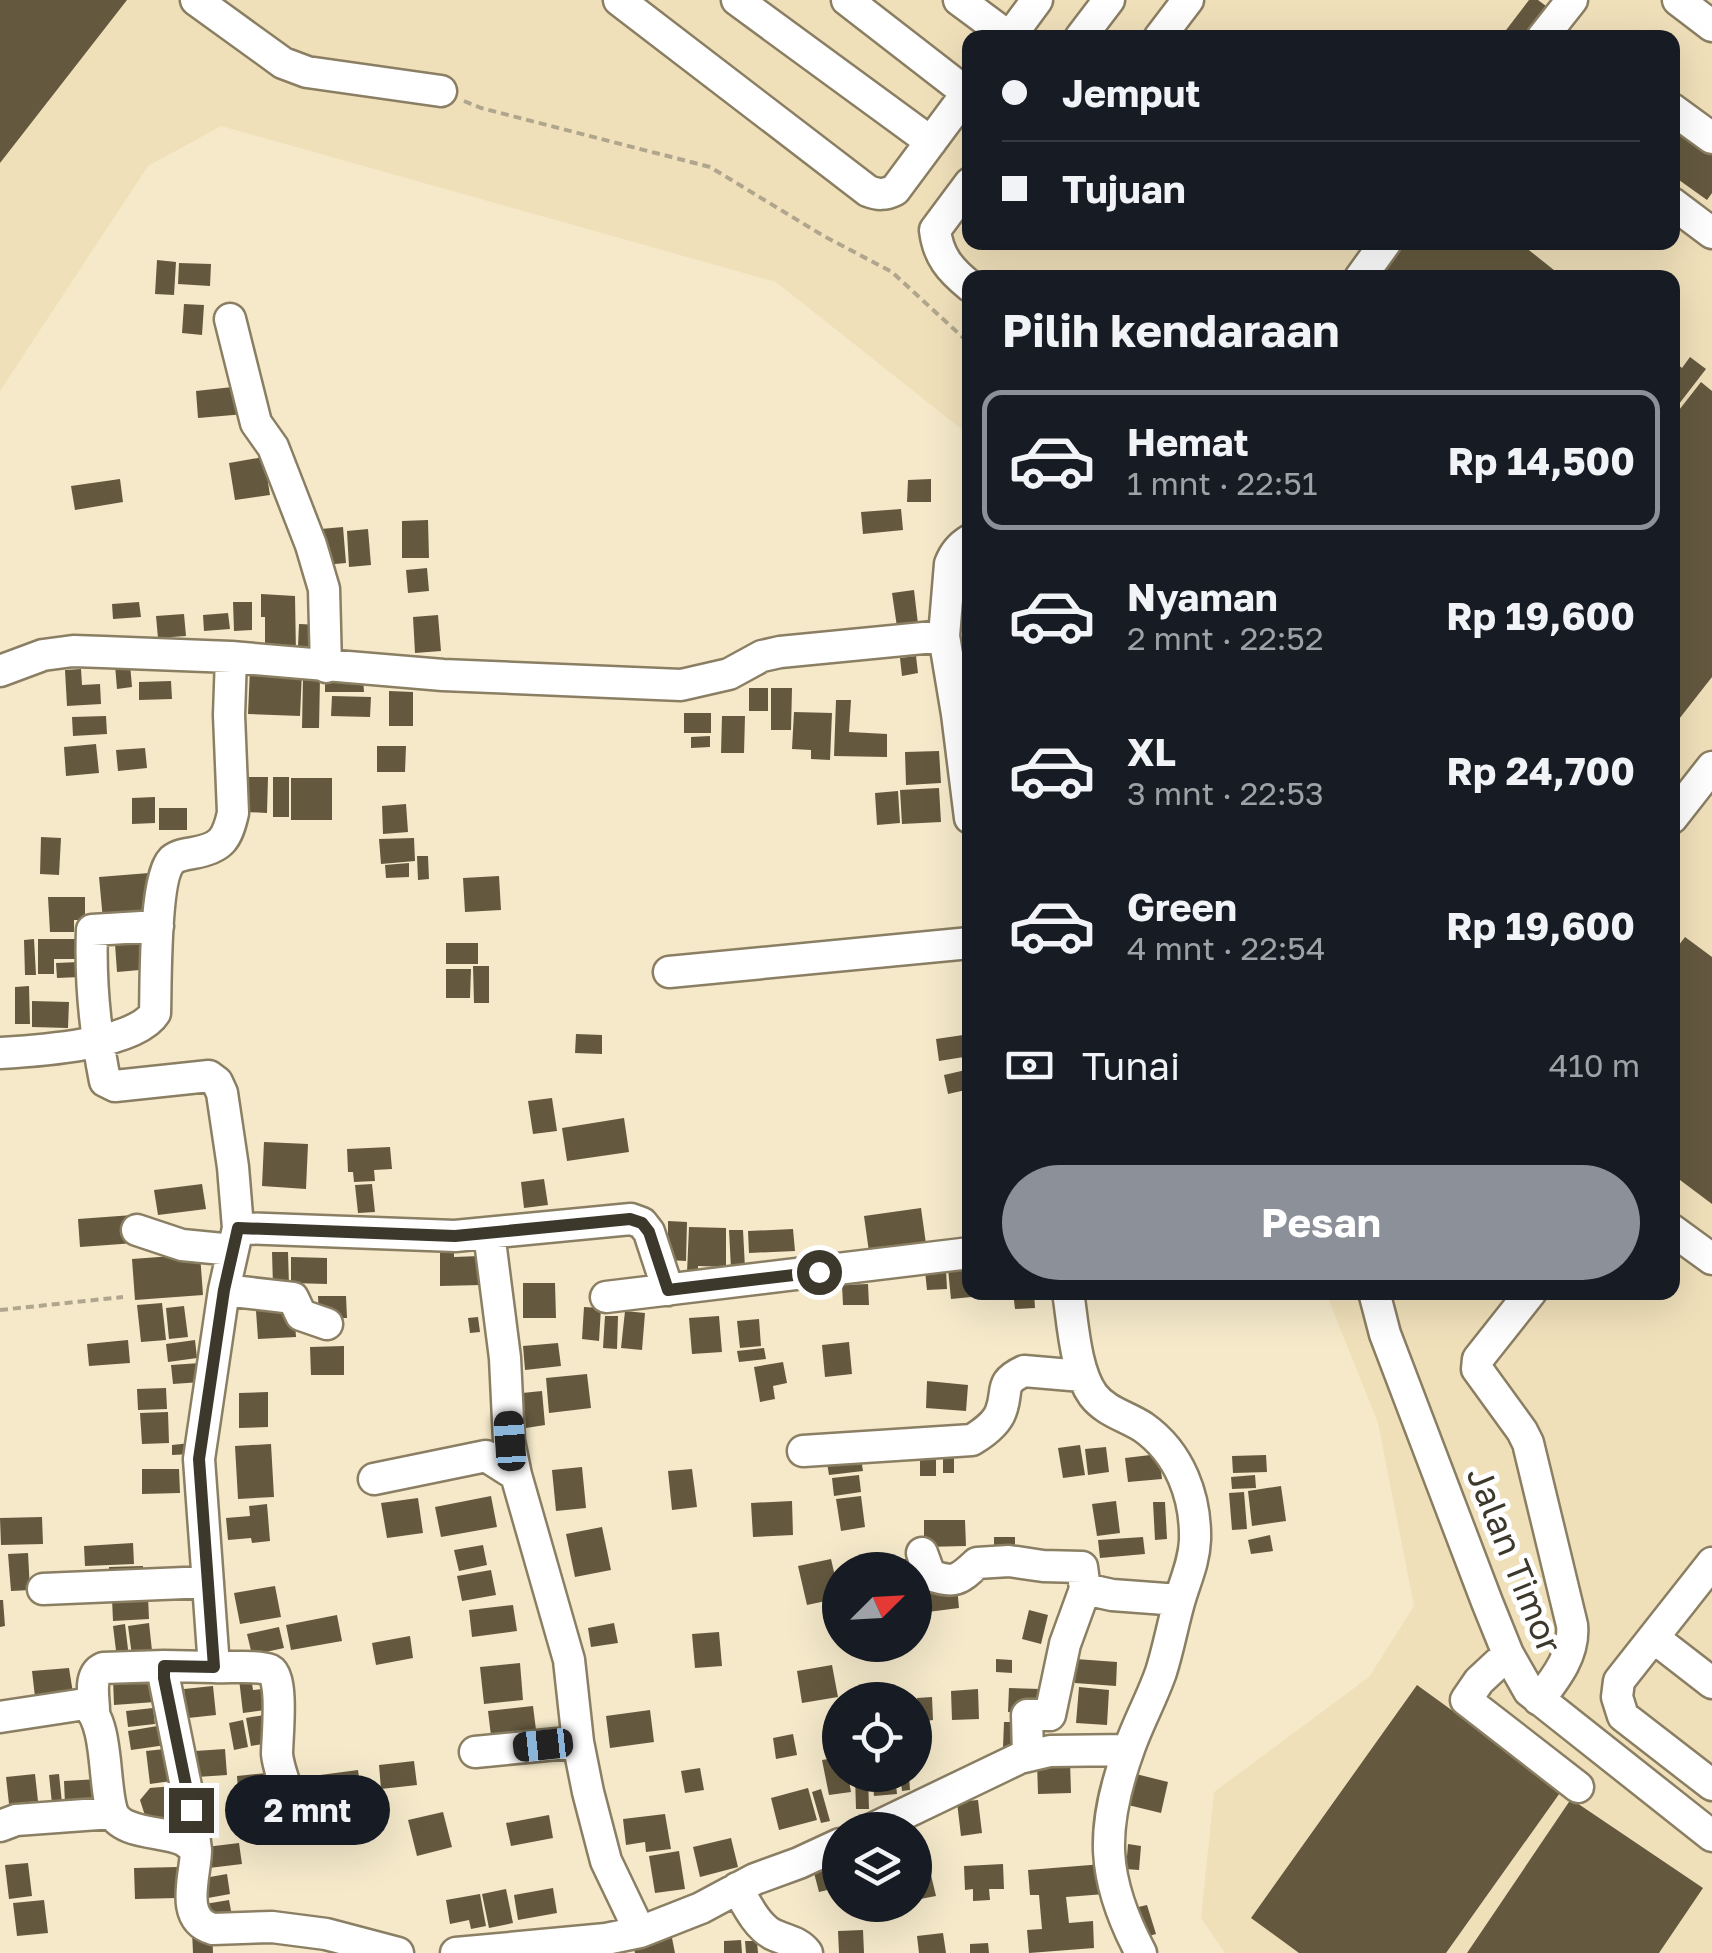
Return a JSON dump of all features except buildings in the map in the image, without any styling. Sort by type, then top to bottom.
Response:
[{"type":"street","points":[[196,0],[283,63],[307,72],[441,92]]},
{"type":"street","points":[[619,0],[876,194],[896,190],[962,100]]},
{"type":"street","points":[[737,0],[931,142]]},
{"type":"street","points":[[846,0],[962,86]]},
{"type":"street","points":[[959,0],[1000,30]]},
{"type":"street","points":[[1014,30],[1037,0]]},
{"type":"street","points":[[1086,30],[1108,0]]},
{"type":"street","points":[[1165,30],[1188,0]]},
{"type":"street","points":[[1548,30],[1572,0]]},
{"type":"street","points":[[1678,0],[1712,26]]},
{"type":"street","points":[[1680,115],[1712,138]]},
{"type":"street","points":[[962,194],[935,230],[942,257],[962,280]]},
{"type":"street","points":[[1680,209],[1712,233]]},
{"type":"street","points":[[230,319],[256,422],[273,447],[321,579],[326,667]]},
{"type":"street","points":[[962,544],[950,564],[944,636],[962,754]]},
{"type":"street","points":[[2,665],[73,652],[231,657],[442,675],[682,685],[730,674],[762,656],[780,652],[944,636]]},
{"type":"street","points":[[0,1053],[97,1042],[148,1024],[155,1013],[164,878],[172,860],[212,847],[228,835],[232,814],[231,657]]},
{"type":"street","points":[[1680,808],[1712,767]]},
{"type":"street","points":[[158,926],[92,930],[90,973],[105,1081],[110,1085],[210,1076],[222,1094],[233,1167],[236,1239],[224,1290],[199,1459],[214,1667]]},
{"type":"street","points":[[670,972],[962,944]]},
{"type":"street","points":[[136,1230],[182,1245],[236,1239],[455,1236],[630,1219],[642,1223],[649,1232],[668,1290]]},
{"type":"street","points":[[489,1233],[516,1475],[568,1660],[578,1742],[606,1861],[640,1932]]},
{"type":"street","points":[[1680,1236],[1712,1259]]},
{"type":"street","points":[[606,1298],[962,1254]]},
{"type":"street","points":[[224,1290],[293,1298],[301,1315],[327,1324]]},
{"type":"street","points":[[1069,1300],[1082,1376],[1102,1406],[1144,1428],[1164,1447],[1182,1470],[1190,1493],[1195,1541],[1190,1570],[1161,1672],[1128,1750],[1108,1825],[1114,1891],[1141,1953]]},
{"type":"street","name":"Jalan Timor","points":[[1376,1300],[1508,1654],[1529,1691],[1712,1836]]},
{"type":"street","points":[[1525,1300],[1478,1359],[1476,1370],[1528,1443],[1572,1625],[1572,1646],[1539,1700]]},
{"type":"street","points":[[804,1451],[972,1440],[1000,1413],[1004,1388],[1017,1374],[1024,1370],[1082,1376]]},
{"type":"street","points":[[374,1478],[486,1456],[516,1475]]},
{"type":"street","points":[[932,1576],[947,1581],[962,1577],[976,1563],[1009,1561],[1082,1567],[1085,1588],[1065,1644],[1050,1715],[1027,1715],[1028,1756]]},
{"type":"street","points":[[1710,1570],[1619,1681],[1619,1707],[1623,1716],[1712,1785]]},
{"type":"street","points":[[43,1589],[208,1582]]},
{"type":"street","points":[[1085,1588],[1112,1595],[1179,1600]]},
{"type":"street","points":[[1654,1638],[1712,1683]]},
{"type":"street","points":[[1508,1654],[1478,1681],[1466,1700],[1578,1787]]},
{"type":"street","points":[[164,1666],[191,1810],[196,1850],[192,1909],[199,1923],[212,1929],[272,1926],[325,1944],[398,1953]]},
{"type":"street","points":[[196,1850],[186,1841],[126,1826],[112,1813],[94,1711],[96,1671],[164,1666],[266,1669],[274,1673],[278,1759],[285,1785]]},
{"type":"street","points":[[0,1718],[85,1704],[94,1711]]},
{"type":"street","points":[[475,1752],[578,1742]]},
{"type":"street","points":[[908,1812],[1028,1756],[1050,1751],[1128,1750]]},
{"type":"street","points":[[0,1826],[16,1820],[112,1813]]},
{"type":"street","points":[[456,1953],[606,1946],[701,1908],[822,1852]]},
{"type":"street","points":[[737,1888],[768,1932],[795,1942],[808,1953]]},
{"type":"path","points":[[441,92],[481,108],[710,167],[892,272],[962,337]]},
{"type":"path","points":[[0,1310],[123,1296]]},
{"type":"shaded area","points":[[0,0],[1712,0],[1712,1953],[1225,1953],[1201,1918],[1214,1792],[1369,1677],[1414,1606],[1378,1423],[1329,1300],[1680,1300],[1680,270],[962,270],[962,430],[776,282],[221,126],[148,166],[0,391]]},
{"type":"route","points":[[191,1810],[164,1666],[214,1667],[199,1459],[224,1290],[238,1228],[455,1236],[630,1219],[642,1223],[649,1232],[668,1290],[819,1272]]}]
